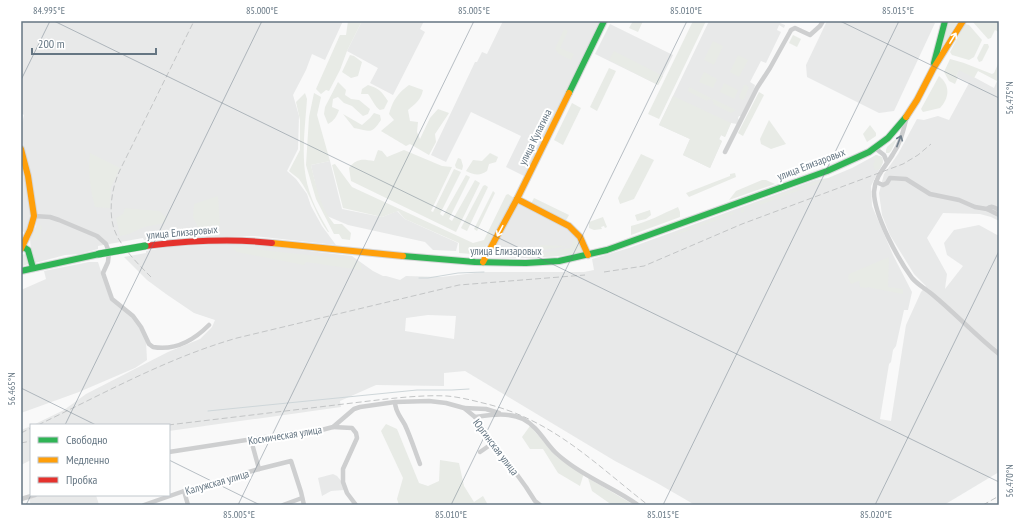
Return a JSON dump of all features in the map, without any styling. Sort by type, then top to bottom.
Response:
[{"type":"main road","name":"улица Кулагина","points":[[483,262],[517,199],[604,21]]},
{"type":"main road","name":"улица Елизаровых","points":[[933,69],[945,21]]},
{"type":"main road","name":"улица Елизаровых","points":[[21,272],[32,268],[145,246],[211,240],[254,241],[368,253],[483,262],[546,262],[588,255],[627,244],[827,170],[875,148],[892,134],[907,116],[933,69],[963,21]]},
{"type":"main road","points":[[21,149],[28,176],[34,216],[30,230],[22,247],[28,250],[32,268]]},
{"type":"main road","points":[[517,199],[569,226],[580,237],[588,255]]},
{"type":"street","points":[[725,152],[757,88],[790,32],[795,28],[810,35],[820,26],[823,21]]},
{"type":"street","points":[[907,116],[900,141],[876,182],[874,191],[878,212],[895,249],[912,278],[919,285],[933,294],[999,354]]},
{"type":"street","points":[[875,148],[884,154],[887,162]]},
{"type":"street","points":[[876,182],[883,185],[887,183],[890,178],[902,178],[930,194],[959,200],[976,207],[987,209],[999,215]]},
{"type":"street","points":[[987,209],[991,207],[999,210]]},
{"type":"street","points":[[34,216],[50,217],[60,220],[97,236],[106,244],[109,252],[108,262],[103,273],[112,299],[133,316],[141,327],[149,344],[153,347],[178,346],[198,336],[209,325]]},
{"type":"street","name":"Юргинская улица","points":[[395,402],[429,401],[446,403],[464,408],[475,417],[511,465],[535,501],[540,505]]},
{"type":"street","points":[[395,402],[397,412],[404,423],[420,464]]},
{"type":"street","name":"Космическая улица","points":[[170,452],[291,433],[314,432],[333,427],[354,409],[395,402]]},
{"type":"street","points":[[464,408],[486,409],[502,415]]},
{"type":"street","points":[[475,417],[492,414],[516,416],[530,424],[556,452],[569,463],[620,492],[638,505]]},
{"type":"street","points":[[333,427],[352,428],[356,433],[357,438],[355,445],[343,469],[343,482],[347,493],[356,505]]},
{"type":"street","points":[[251,440],[259,469]]},
{"type":"street","points":[[480,452],[493,443]]},
{"type":"street","name":"Калужская улица","points":[[170,496],[291,461],[302,498]]},
{"type":"street","points":[[184,491],[188,505]]},
{"type":"street","points":[[21,499],[32,496]]},
{"type":"street","name":"Калужская улица","points":[[144,505],[170,496]]},
{"type":"street","points":[[283,505],[302,498],[304,505]]},
{"type":"street","points":[[531,505],[535,501]]},
{"type":"shaded area","points":[[21,21],[343,21],[325,60],[312,54],[306,70],[293,95],[299,116],[298,149],[287,171],[296,179],[307,194],[311,206],[322,226],[336,245],[254,236],[187,237],[144,240],[143,238],[98,246],[98,249],[80,254],[65,255],[35,263],[32,260],[30,239],[36,226],[37,216],[33,184],[21,139],[21,127],[24,115],[21,113]]},
{"type":"shaded area","points":[[348,21],[362,21],[329,91],[326,90],[321,94],[316,89],[340,35],[346,35]]},
{"type":"shaded area","points":[[362,21],[424,21],[420,29],[425,32],[393,95],[370,83],[378,68],[347,51]]},
{"type":"shaded area","points":[[503,21],[602,21],[526,177],[506,167],[521,136],[471,112],[446,162],[431,155],[475,62],[477,62],[482,52],[487,54]]},
{"type":"shaded area","points":[[633,21],[643,21],[638,32],[629,28]]},
{"type":"shaded area","points":[[693,21],[706,21],[659,119],[648,114]]},
{"type":"shaded area","points":[[709,21],[781,21],[780,23],[785,25],[784,28],[779,25],[777,30],[781,32],[766,63],[761,61],[750,82],[755,85],[754,89],[741,116],[738,118],[739,120],[737,124],[731,123],[725,137],[721,135],[719,140],[722,141],[710,168],[683,155],[690,139],[659,125]]},
{"type":"shaded area","points":[[827,21],[931,21],[935,23],[894,111],[879,113],[807,77],[806,65]]},
{"type":"shaded area","points":[[949,21],[958,21],[942,47]]},
{"type":"shaded area","points":[[972,21],[995,21],[999,23],[999,32],[995,30],[991,38],[988,39]]},
{"type":"shaded area","points":[[610,24],[673,55],[658,85],[595,54]]},
{"type":"shaded area","points":[[965,24],[969,25],[982,40],[974,57],[969,60],[952,55],[950,52]]},
{"type":"shaded area","points":[[564,29],[568,31],[560,48],[574,54],[571,60],[559,54],[555,49]]},
{"type":"shaded area","points":[[793,35],[801,39],[797,47],[789,43]]},
{"type":"shaded area","points":[[713,41],[723,46],[714,65],[704,60]]},
{"type":"shaded area","points":[[984,44],[988,44],[989,47],[982,61],[979,62],[977,58]]},
{"type":"shaded area","points":[[614,51],[663,76],[658,85],[609,60]]},
{"type":"shaded area","points":[[350,55],[362,62],[358,76],[351,78],[342,72]]},
{"type":"shaded area","points":[[738,55],[748,60],[739,77],[730,72]]},
{"type":"shaded area","points":[[950,59],[992,74],[994,73],[999,62],[999,80],[997,81],[978,71],[974,78],[959,70],[956,76],[958,77],[955,84],[949,81],[944,72]]},
{"type":"shaded area","points":[[609,68],[616,71],[597,111],[590,107]]},
{"type":"shaded area","points":[[575,69],[577,69],[546,133],[545,132]]},
{"type":"shaded area","points":[[959,69],[994,88],[999,80],[999,221],[980,214],[943,213],[927,238],[947,274],[945,289],[963,266],[947,255],[944,243],[954,230],[979,225],[999,236],[999,472],[944,505],[695,505],[615,461],[465,371],[444,373],[444,386],[376,385],[340,401],[341,407],[170,431],[170,424],[35,424],[64,410],[86,394],[168,352],[200,339],[212,327],[215,320],[194,313],[166,294],[147,280],[124,257],[170,247],[229,244],[274,247],[352,256],[373,271],[383,276],[400,280],[406,276],[441,277],[483,272],[584,272],[594,270],[592,259],[629,248],[815,180],[828,178],[852,168],[876,155],[882,157],[883,162],[871,186],[872,206],[893,255],[912,292],[908,310],[904,310],[896,346],[893,350],[891,362],[889,364],[880,419],[891,421],[906,325],[921,292],[926,286],[914,274],[890,235],[882,215],[879,193],[884,174],[898,154],[917,119],[924,120],[938,116],[949,120],[969,83],[956,76]],"holes":[[[428,315],[456,316],[454,339],[405,331],[406,318]]]},
{"type":"shaded area","points":[[704,72],[717,79],[713,88],[699,82]]},
{"type":"shaded area","points":[[939,76],[947,88],[947,96],[940,108],[923,112],[921,109]]},
{"type":"shaded area","points":[[338,82],[346,90],[345,95],[351,99],[359,100],[370,109],[368,114],[363,116],[352,106],[344,103],[338,97],[333,99],[332,107],[339,110],[334,120],[328,124],[324,114],[325,107]]},
{"type":"shaded area","points":[[724,83],[738,90],[734,99],[720,92]]},
{"type":"shaded area","points":[[368,85],[380,91],[388,101],[384,109],[378,109],[368,94],[361,94],[362,89]]},
{"type":"shaded area","points":[[409,85],[423,90],[419,99],[408,110],[410,121],[418,122],[417,132],[420,139],[430,118],[438,109],[449,113],[435,134],[436,142],[429,155],[410,144],[406,146],[381,131],[394,120],[389,114],[392,105],[398,94]]},
{"type":"shaded area","points":[[744,85],[749,87],[744,99],[742,100],[739,97]]},
{"type":"shaded area","points":[[689,87],[711,98],[710,100],[708,99],[707,101],[689,92]]},
{"type":"shaded area","points":[[759,92],[764,95],[743,136],[738,133]]},
{"type":"shaded area","points":[[305,93],[307,99],[304,133],[306,179],[313,201],[329,232],[320,219],[303,185],[299,179],[289,171],[300,150],[300,120],[296,102]]},
{"type":"shaded area","points":[[314,93],[321,97],[317,115],[330,161],[311,165],[319,196],[325,211],[334,224],[342,224],[351,233],[350,240],[342,239],[339,234],[334,234],[316,199],[306,165],[309,117]]},
{"type":"shaded area","points":[[673,96],[731,123],[725,137],[721,135],[719,139],[722,141],[710,168],[683,155],[690,139],[659,125]]},
{"type":"shaded area","points":[[713,99],[736,110],[731,113],[713,104]]},
{"type":"shaded area","points":[[572,103],[581,108],[563,145],[554,140]]},
{"type":"shaded area","points":[[374,113],[380,115],[381,120],[373,130],[370,131],[354,128],[343,114],[362,125]]},
{"type":"shaded area","points":[[769,120],[786,144],[771,149],[761,144],[760,139]]},
{"type":"shaded area","points":[[870,125],[876,133],[876,136],[867,142],[863,134]]},
{"type":"shaded area","points":[[898,137],[891,151],[886,153],[887,147]]},
{"type":"shaded area","points":[[378,150],[382,151],[387,157],[404,150],[442,166],[452,167],[431,211],[433,212],[454,169],[461,172],[440,214],[443,216],[466,175],[470,177],[449,219],[452,221],[475,180],[480,183],[456,232],[351,181],[349,168],[355,162],[360,160],[374,161]]},
{"type":"shaded area","points":[[90,153],[120,168],[111,187],[110,208],[95,207],[90,180]]},
{"type":"shaded area","points":[[490,153],[498,157],[496,162],[489,164],[487,171],[482,174],[477,174],[466,171],[473,160],[482,161]]},
{"type":"shaded area","points":[[641,154],[654,160],[634,199],[620,204],[618,198]]},
{"type":"shaded area","points":[[876,155],[882,157],[883,162],[880,169],[875,170],[873,164],[875,162],[873,157]]},
{"type":"shaded area","points":[[458,158],[461,159],[463,166],[462,170],[456,168],[455,165]]},
{"type":"shaded area","points":[[21,160],[25,175],[30,215],[25,233],[21,230]]},
{"type":"shaded area","points":[[330,161],[342,209],[382,217],[397,211],[405,219],[458,243],[456,251],[433,250],[425,242],[348,225],[327,216],[319,201],[311,165]]},
{"type":"shaded area","points":[[335,164],[352,187],[473,243],[484,240],[506,195],[508,194],[514,198],[488,244],[482,251],[468,254],[459,253],[459,243],[405,219],[398,211],[382,217],[343,208],[332,165]]},
{"type":"shaded area","points":[[735,173],[736,177],[689,197],[686,193],[730,176],[730,174]]},
{"type":"shaded area","points":[[835,176],[760,205],[759,203],[744,209],[744,212],[741,213],[742,208]]},
{"type":"shaded area","points":[[762,180],[775,184],[729,200],[736,191]]},
{"type":"shaded area","points":[[485,185],[488,187],[467,231],[461,228],[483,186]]},
{"type":"shaded area","points":[[493,191],[495,193],[477,231],[474,229]]},
{"type":"shaded area","points":[[218,196],[220,226],[215,232],[199,229],[193,217],[194,204]]},
{"type":"shaded area","points":[[534,198],[569,215],[565,222],[531,204]]},
{"type":"shaded area","points":[[520,203],[567,228],[578,237],[583,252],[558,256],[526,258],[496,257],[492,255],[491,251],[517,204]]},
{"type":"shaded area","points":[[678,207],[680,217],[631,235],[631,226]]},
{"type":"shaded area","points":[[125,208],[159,211],[166,217],[164,223],[144,227],[129,234],[120,236],[116,218],[123,214]]},
{"type":"shaded area","points":[[650,210],[651,215],[646,219],[637,221],[635,215]]},
{"type":"shaded area","points":[[733,212],[734,214],[670,237],[679,232]]},
{"type":"shaded area","points":[[603,217],[607,227],[605,228],[604,226],[601,227],[602,229],[594,230],[589,228],[589,222]]},
{"type":"shaded area","points":[[38,225],[42,226],[40,234],[37,240],[33,241],[32,236]]},
{"type":"shaded area","points":[[578,237],[584,249],[583,252],[558,256],[526,258],[537,254],[570,248],[575,238]]},
{"type":"shaded area","points":[[540,245],[566,246],[567,246],[542,250]]},
{"type":"shaded area","points":[[234,247],[355,260],[361,264],[361,270],[306,262],[304,265],[237,252]]},
{"type":"shaded area","points":[[24,254],[26,255],[28,264],[21,267],[21,256]]},
{"type":"shaded area","points":[[889,257],[888,287],[903,289],[903,294],[860,287],[859,281],[851,284],[848,278],[849,274]]},
{"type":"shaded area","points":[[89,262],[98,262],[110,299],[132,317],[140,327],[146,341],[147,360],[135,368],[79,392],[21,413],[21,290],[46,279],[44,271]]},
{"type":"shaded area","points":[[386,424],[397,429],[419,483],[428,486],[439,481],[440,460],[459,463],[464,486],[474,502],[483,496],[488,505],[399,505],[397,499],[403,478],[381,431]]},
{"type":"shaded area","points":[[30,426],[30,460],[21,465],[21,430]]},
{"type":"shaded area","points":[[530,426],[557,457],[584,473],[580,486],[558,473],[543,449],[530,449],[522,437]]},
{"type":"shaded area","points":[[333,474],[342,482],[344,490],[331,491],[322,496],[318,478]]},
{"type":"shaded area","points":[[588,478],[634,505],[612,505],[592,491]]},
{"type":"shaded area","points":[[37,496],[96,496],[99,505],[31,505],[29,499]]},
{"type":"waterway","points":[[419,278],[458,273],[484,272]]},
{"type":"waterway","points":[[208,411],[417,390],[469,389]]},
{"type":"railway","points":[[151,277],[137,263],[117,236],[111,212],[112,194],[120,170],[194,21]]},
{"type":"railway","points":[[604,272],[644,266],[742,224],[903,164],[918,155],[931,144]]},
{"type":"railway","points":[[40,424],[160,366],[211,346],[237,338],[459,285],[585,275]]},
{"type":"railway","points":[[170,425],[394,398],[416,396],[456,397],[508,410],[551,431],[590,458],[648,505]]},
{"type":"railway","points":[[21,433],[30,428]]},
{"type":"railway","points":[[21,443],[30,441]]},
{"type":"railway","points":[[983,505],[999,496]]},
{"type":"traffic: fast","points":[[569,93],[604,21]]},
{"type":"traffic: fast","points":[[934,63],[945,21]]},
{"type":"traffic: fast","points":[[403,256],[475,262],[526,263],[559,261],[607,250],[827,171],[869,152],[888,138],[906,117]]},
{"type":"traffic: fast","points":[[22,246],[28,250],[33,268]]},
{"type":"traffic: fast","points":[[99,254],[145,246]]},
{"type":"traffic: fast","points":[[21,271],[99,254]]},
{"type":"traffic: slow","points":[[906,117],[917,100],[933,69],[963,21]]},
{"type":"traffic: slow","points":[[483,262],[517,199],[569,93]]},
{"type":"traffic: slow","points":[[21,149],[28,176],[34,216],[30,230],[21,249]]},
{"type":"traffic: slow","points":[[517,199],[569,226],[580,237],[588,255]]},
{"type":"traffic: slow","points":[[272,243],[403,256]]},
{"type":"traffic: jam","points":[[145,246],[208,241],[256,241],[272,243]]}]
